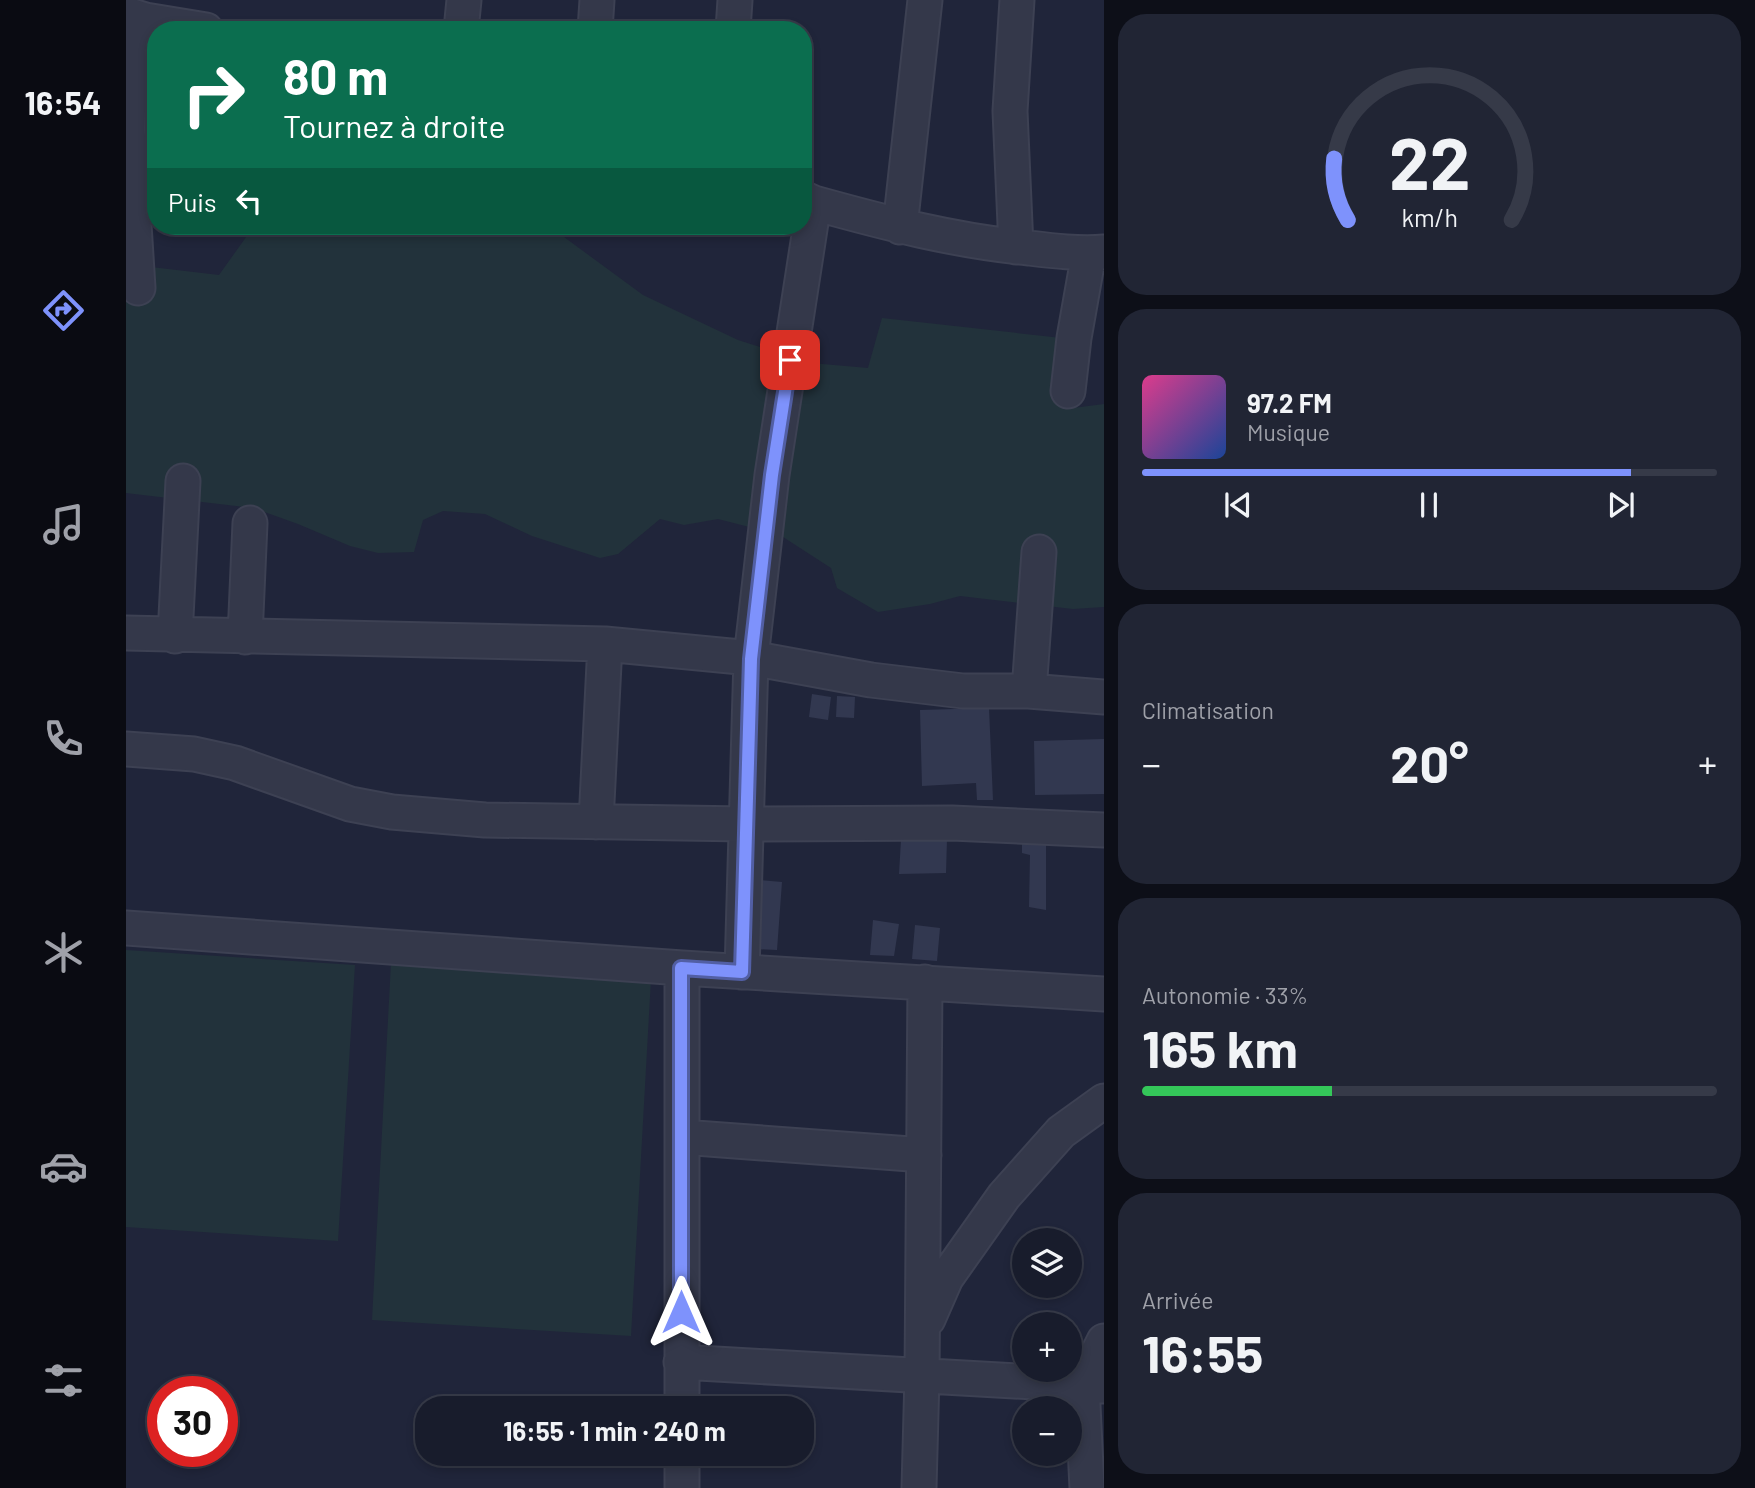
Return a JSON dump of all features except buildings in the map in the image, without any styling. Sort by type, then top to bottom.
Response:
[{"type":"street","points":[[462,21],[464,0]]},
{"type":"street","points":[[596,21],[597,0]]},
{"type":"street","points":[[734,21],[736,0]]},
{"type":"street","points":[[900,227],[925,0]]},
{"type":"street","points":[[1016,247],[1010,111],[1017,0]]},
{"type":"street","points":[[138,288],[128,129],[136,17],[195,18]]},
{"type":"street","points":[[812,202],[900,227],[958,239],[1016,247],[1096,253],[1074,338],[1068,391]]},
{"type":"street","points":[[742,972],[751,659],[772,475],[804,235]]},
{"type":"street","points":[[175,636],[183,481]]},
{"type":"street","points":[[245,637],[250,523]]},
{"type":"street","points":[[1029,691],[1039,552]]},
{"type":"street","points":[[126,634],[605,644],[751,659],[871,680],[963,691],[1029,691],[1104,697]]},
{"type":"street","points":[[596,822],[605,644]]},
{"type":"street","points":[[126,749],[194,754],[235,763],[350,804],[392,812],[485,820],[746,824],[952,822],[1104,830]]},
{"type":"street","points":[[126,928],[681,968],[1104,994]]},
{"type":"street","points":[[681,968],[682,1396]]},
{"type":"street","points":[[919,1488],[923,1332],[925,982]]},
{"type":"street","points":[[923,1332],[946,1278],[1004,1196],[1061,1132],[1104,1101]]},
{"type":"street","points":[[682,1137],[924,1155]]},
{"type":"street","points":[[1087,1488],[1093,1386],[1104,1342]]},
{"type":"street","points":[[681,1362],[1093,1386]]},
{"type":"street","points":[[682,1466],[682,1488]]},
{"type":"shaded area","points":[[248,235],[561,235],[643,295],[738,340],[811,363],[868,368],[882,318],[1080,340],[1073,408],[1104,404],[1104,607],[1073,609],[960,596],[930,604],[878,612],[837,588],[831,568],[780,535],[718,519],[684,525],[660,519],[618,554],[600,558],[532,536],[485,514],[443,511],[423,520],[414,552],[378,553],[350,546],[253,508],[126,493],[126,261],[151,267],[219,275]]},
{"type":"shaded area","points":[[126,950],[355,965],[338,1241],[126,1227]]},
{"type":"shaded area","points":[[391,963],[651,979],[631,1336],[372,1320]]},
{"type":"route","points":[[681,1312],[681,968],[742,972],[751,659],[772,475],[790,360]]}]
